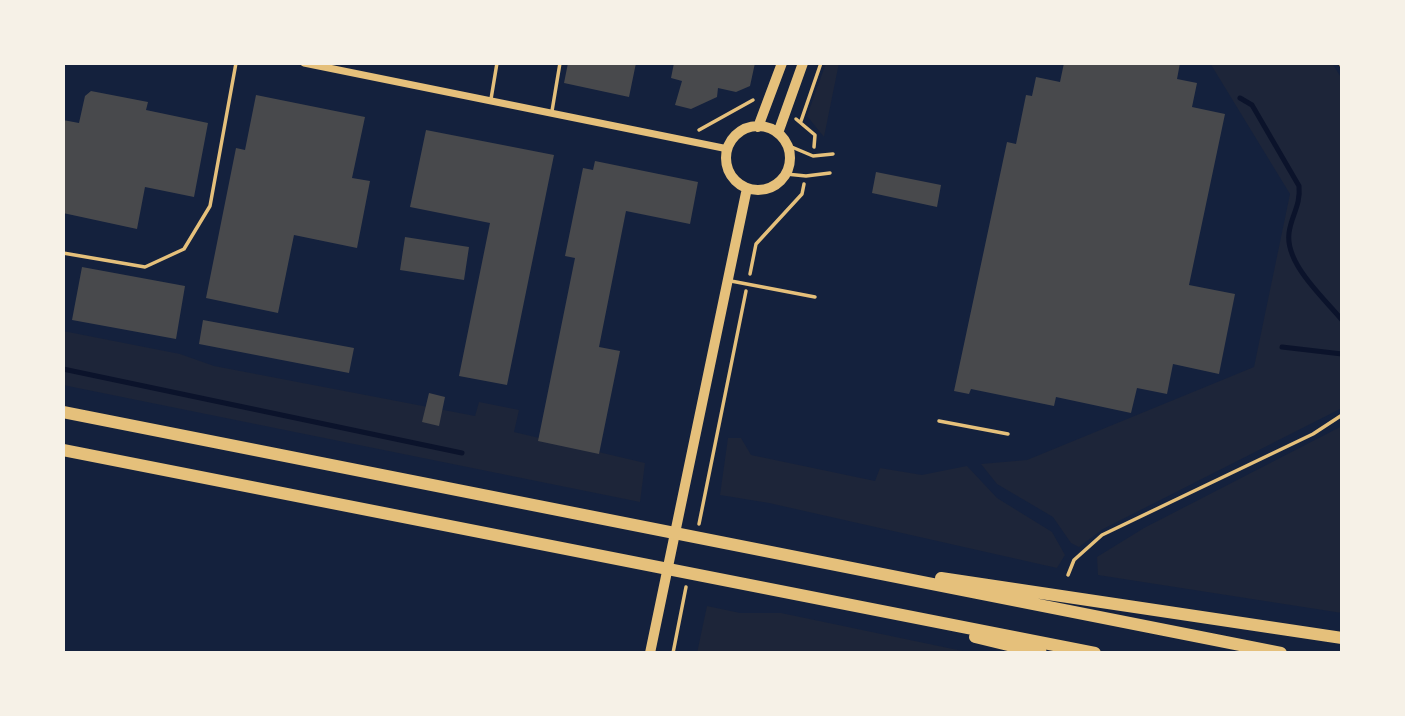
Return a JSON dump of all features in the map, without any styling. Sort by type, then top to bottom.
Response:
[{"type":"highway","points":[[63,412],[1281,653]]},
{"type":"highway","points":[[63,450],[1095,653]]},
{"type":"highway","points":[[776,553],[1342,638]]},
{"type":"highway","points":[[771,588],[1041,653]]},
{"type":"main road","points":[[758,127],[782,63]]},
{"type":"main road","points":[[778,133],[803,63]]},
{"type":"main road","points":[[758,127],[778,133],[787,145],[790,160],[786,174],[765,190],[747,188],[732,177],[728,168],[728,149],[743,131],[758,127]]},
{"type":"main road","points":[[650,653],[747,188]]},
{"type":"street","points":[[304,63],[728,149]]},
{"type":"lane","points":[[63,253],[145,267],[184,249],[210,206],[236,63]]},
{"type":"lane","points":[[491,101],[496,63]]},
{"type":"lane","points":[[551,113],[560,63]]},
{"type":"lane","points":[[787,145],[813,156],[833,154]]},
{"type":"lane","points":[[786,174],[806,176],[830,173]]},
{"type":"lane","points":[[727,280],[815,297]]},
{"type":"lane","points":[[939,421],[1008,434]]},
{"type":"path","points":[[801,121],[821,63]]},
{"type":"path","points":[[693,134],[752,100],[766,106]]},
{"type":"path","points":[[784,114],[801,121],[816,135],[813,156]]},
{"type":"path","points":[[699,525],[756,244],[802,194],[806,176]]},
{"type":"path","points":[[1068,575],[1074,561],[1102,535],[1313,434],[1342,415]]},
{"type":"path","points":[[673,653],[688,578]]},
{"type":"shaded area","points":[[826,63],[839,63],[824,137],[807,116]]},
{"type":"shaded area","points":[[1210,63],[1332,63],[1342,79],[1342,408],[1103,529],[1079,547],[1071,543],[1053,517],[997,484],[981,464],[1027,460],[1254,367],[1290,194]]},
{"type":"shaded area","points":[[63,331],[180,354],[214,366],[475,416],[479,402],[519,410],[514,432],[645,463],[640,502],[63,385]]},
{"type":"shaded area","points":[[1342,426],[1342,613],[1098,575],[1097,557],[1144,528]]},
{"type":"shaded area","points":[[728,438],[741,438],[751,455],[875,481],[880,468],[922,475],[967,466],[997,498],[1052,532],[1065,555],[1057,568],[769,503],[720,495]]},
{"type":"shaded area","points":[[707,606],[740,613],[781,613],[972,653],[697,653]]},
{"type":"building","points":[[568,63],[636,63],[629,97],[564,83]]},
{"type":"building","points":[[674,63],[755,63],[750,86],[736,92],[718,88],[717,97],[691,109],[675,105],[682,81],[671,78]]},
{"type":"building","points":[[1064,63],[1180,63],[1177,79],[1197,83],[1192,107],[1225,114],[1189,285],[1235,294],[1219,374],[1173,364],[1167,394],[1137,388],[1131,413],[1056,397],[1054,406],[971,389],[969,394],[954,391],[1007,142],[1016,144],[1026,95],[1032,96],[1036,77],[1060,82]]},
{"type":"building","points":[[91,91],[148,102],[146,110],[208,123],[194,197],[145,187],[137,229],[63,213],[63,120],[79,123],[85,96]]},
{"type":"building","points":[[256,95],[365,117],[352,178],[370,181],[357,248],[294,235],[278,313],[206,298],[236,148],[245,150]]},
{"type":"building","points":[[426,130],[554,155],[507,385],[459,376],[490,223],[410,207]]},
{"type":"building","points":[[595,161],[698,182],[690,224],[626,211],[599,347],[620,351],[599,454],[538,441],[575,258],[565,256],[583,168],[593,170]]},
{"type":"building","points":[[876,172],[941,185],[937,207],[872,193]]},
{"type":"building","points":[[405,237],[469,247],[464,280],[400,270]]},
{"type":"building","points":[[82,267],[185,286],[176,339],[72,320]]},
{"type":"building","points":[[203,320],[354,348],[349,373],[199,344]]},
{"type":"building","points":[[429,393],[445,397],[439,426],[422,422]]},
{"type":"waterway","points":[[1240,98],[1252,105],[1299,186],[1299,199],[1289,233],[1293,257],[1307,280],[1342,320]]},
{"type":"waterway","points":[[1282,347],[1342,354]]},
{"type":"waterway","points":[[63,369],[462,453]]}]
